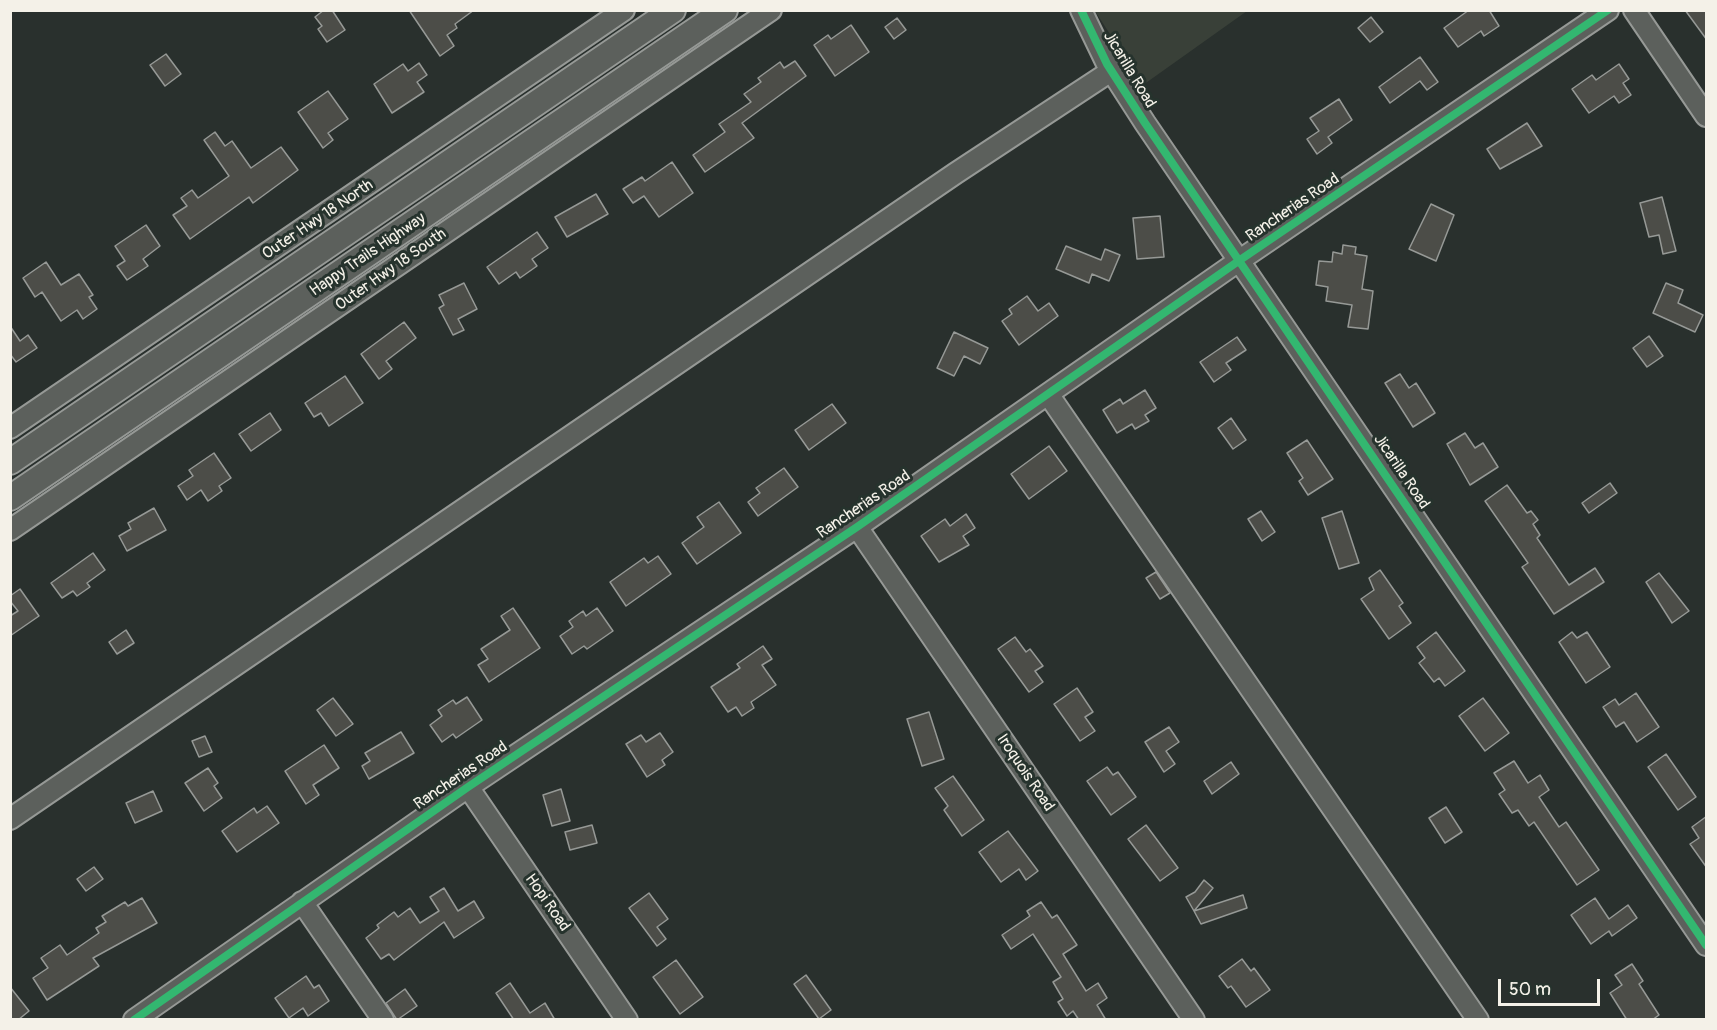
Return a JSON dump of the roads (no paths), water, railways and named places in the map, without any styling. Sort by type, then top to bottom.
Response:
[{"type":"main road","name":"Happy Trails Highway","points":[[10,462],[673,10]]},
{"type":"main road","name":"Happy Trails Highway","points":[[10,498],[725,10]]},
{"type":"street","name":"Outer Hwy 18 North","points":[[10,428],[624,10]]},
{"type":"street","name":"Outer Hwy 18 South","points":[[10,530],[771,10]]},
{"type":"street","name":"Jicarilla Road","points":[[1081,10],[1111,70],[1707,945]]},
{"type":"street","name":"Rancherias Road","points":[[134,1020],[468,787],[856,527],[1240,260],[1608,10]]},
{"type":"street","points":[[1635,10],[1707,116]]},
{"type":"street","points":[[10,819],[926,193],[1111,70]]},
{"type":"street","points":[[1048,394],[1478,1020]]},
{"type":"street","name":"Iroquois Road","points":[[856,527],[1194,1020]]},
{"type":"street","name":"Hopi Road","points":[[468,787],[627,1020]]},
{"type":"street","points":[[302,902],[382,1020]]}]
